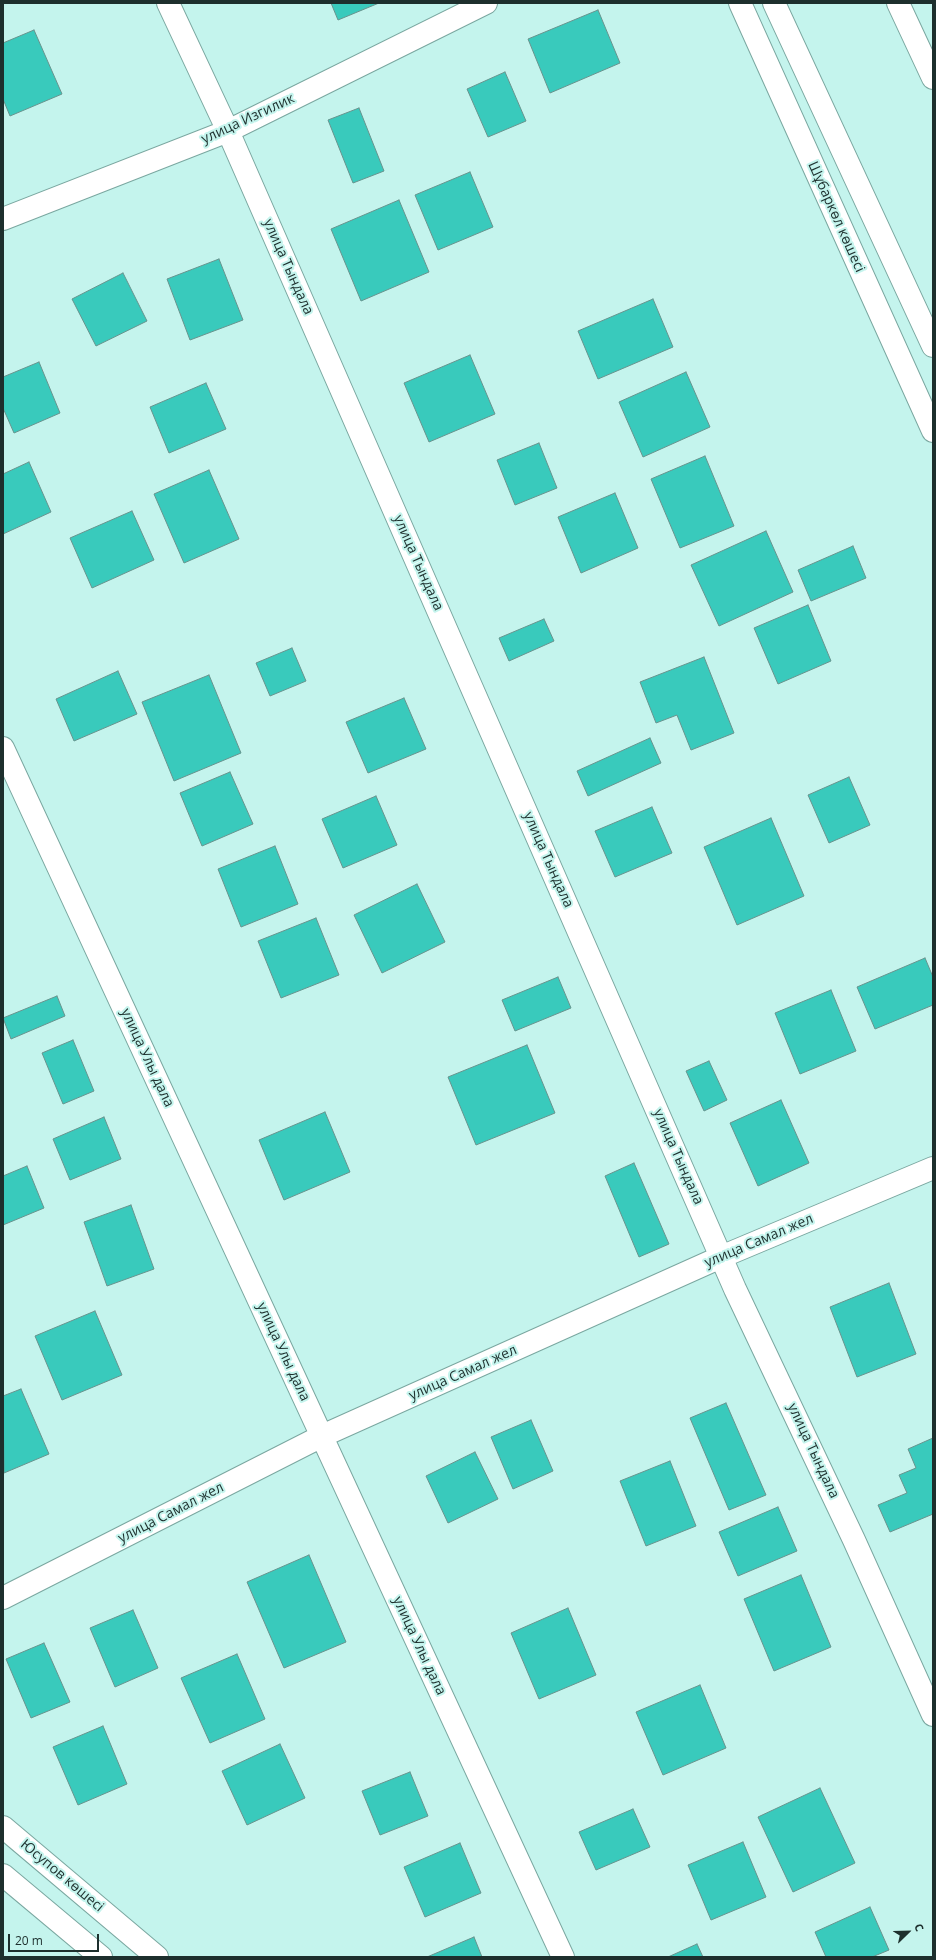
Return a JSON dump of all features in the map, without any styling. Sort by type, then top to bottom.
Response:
[{"type":"street","name":"улица Тындала","points":[[168,3],[228,131],[721,1257],[854,1540],[933,1715]]},
{"type":"street","name":"улица Изгилик","points":[[3,219],[228,131],[486,3]]},
{"type":"street","name":"Шұбаркөл көшесі","points":[[740,3],[933,431]]},
{"type":"street","points":[[774,3],[933,346]]},
{"type":"street","points":[[898,3],[933,78]]},
{"type":"street","name":"улица Улы дала","points":[[3,748],[563,1957]]},
{"type":"street","name":"улица Самал жел","points":[[3,1598],[322,1436],[721,1257],[933,1168]]},
{"type":"street","name":"Юсупов көшесі","points":[[3,1827],[157,1957]]},
{"type":"street","points":[[3,1875],[101,1957]]},
{"type":"building","points":[[331,3],[379,3],[338,20]]},
{"type":"building","points":[[598,10],[620,63],[550,93],[528,39]]},
{"type":"building","points":[[34,30],[62,94],[10,116],[3,99],[3,43]]},
{"type":"building","points":[[505,72],[526,121],[488,137],[467,89]]},
{"type":"building","points":[[359,108],[384,171],[353,183],[328,120]]},
{"type":"building","points":[[470,172],[493,227],[438,250],[415,195]]},
{"type":"building","points":[[399,200],[429,272],[361,301],[331,229]]},
{"type":"building","points":[[219,259],[243,320],[190,340],[167,279]]},
{"type":"building","points":[[123,273],[147,321],[96,346],[72,299]]},
{"type":"building","points":[[653,299],[673,347],[598,379],[578,331]]},
{"type":"building","points":[[470,355],[495,414],[429,442],[404,383]]},
{"type":"building","points":[[39,362],[60,413],[14,433],[3,408],[3,377]]},
{"type":"building","points":[[686,372],[710,427],[643,457],[619,402]]},
{"type":"building","points":[[206,383],[226,429],[169,453],[150,407]]},
{"type":"building","points":[[539,443],[557,488],[515,505],[497,460]]},
{"type":"building","points":[[705,456],[734,526],[680,548],[651,479]]},
{"type":"building","points":[[29,462],[51,512],[3,534],[3,474]]},
{"type":"building","points":[[209,470],[239,539],[184,563],[154,494]]},
{"type":"building","points":[[615,493],[638,548],[581,573],[558,517]]},
{"type":"building","points":[[132,511],[154,560],[92,588],[70,538]]},
{"type":"building","points":[[766,531],[793,592],[719,626],[691,565]]},
{"type":"building","points":[[853,546],[866,578],[811,601],[798,570]]},
{"type":"building","points":[[808,605],[831,661],[778,684],[754,628]]},
{"type":"building","points":[[544,619],[554,641],[509,661],[499,638]]},
{"type":"building","points":[[292,648],[306,681],[270,696],[256,663]]},
{"type":"building","points":[[704,657],[734,733],[691,750],[677,715],[656,723],[640,682]]},
{"type":"building","points":[[118,671],[137,714],[74,741],[56,699]]},
{"type":"building","points":[[209,675],[241,753],[174,781],[142,702]]},
{"type":"building","points":[[404,698],[426,749],[368,773],[346,722]]},
{"type":"building","points":[[650,738],[661,763],[588,796],[577,771]]},
{"type":"building","points":[[230,772],[253,824],[202,846],[180,793]]},
{"type":"building","points":[[849,777],[870,825],[829,843],[808,795]]},
{"type":"building","points":[[376,796],[397,845],[343,868],[322,819]]},
{"type":"building","points":[[652,807],[672,853],[615,877],[595,831]]},
{"type":"building","points":[[771,818],[804,896],[737,925],[704,847]]},
{"type":"building","points":[[275,846],[298,904],[241,927],[218,869]]},
{"type":"building","points":[[417,884],[445,942],[382,973],[354,915]]},
{"type":"building","points":[[316,918],[339,975],[281,998],[258,941]]},
{"type":"building","points":[[925,958],[933,977],[933,1005],[875,1029],[857,987]]},
{"type":"building","points":[[558,977],[571,1008],[515,1031],[502,1000]]},
{"type":"building","points":[[831,990],[856,1051],[800,1074],[775,1013]]},
{"type":"building","points":[[57,996],[65,1016],[11,1039],[3,1018]]},
{"type":"building","points":[[73,1040],[94,1091],[63,1104],[42,1053]]},
{"type":"building","points":[[527,1045],[555,1113],[476,1145],[448,1077]]},
{"type":"building","points":[[709,1061],[727,1100],[704,1111],[686,1071]]},
{"type":"building","points":[[781,1100],[809,1163],[758,1186],[730,1123]]},
{"type":"building","points":[[325,1112],[350,1172],[284,1200],[259,1140]]},
{"type":"building","points":[[104,1117],[121,1159],[70,1180],[53,1139]]},
{"type":"building","points":[[634,1163],[669,1244],[639,1257],[605,1176]]},
{"type":"building","points":[[27,1166],[44,1208],[3,1225],[3,1176]]},
{"type":"building","points":[[131,1205],[154,1269],[107,1286],[84,1222]]},
{"type":"building","points":[[889,1283],[916,1354],[857,1377],[830,1307]]},
{"type":"building","points":[[95,1311],[122,1375],[62,1400],[35,1336]]},
{"type":"building","points":[[21,1389],[49,1454],[4,1473],[3,1396]]},
{"type":"building","points":[[726,1403],[766,1495],[729,1510],[690,1418]]},
{"type":"building","points":[[531,1420],[553,1471],[513,1489],[491,1437]]},
{"type":"building","points":[[933,1438],[933,1514],[890,1532],[878,1505],[907,1493],[899,1475],[916,1468],[908,1449]]},
{"type":"building","points":[[475,1452],[498,1499],[448,1523],[426,1476]]},
{"type":"building","points":[[670,1461],[696,1526],[646,1546],[620,1481]]},
{"type":"building","points":[[778,1507],[797,1551],[738,1576],[719,1532]]},
{"type":"building","points":[[309,1555],[346,1642],[284,1668],[247,1582]]},
{"type":"building","points":[[801,1575],[831,1647],[774,1671],[744,1599]]},
{"type":"building","points":[[568,1608],[596,1675],[539,1699],[511,1633]]},
{"type":"building","points":[[133,1610],[158,1668],[115,1687],[90,1628]]},
{"type":"building","points":[[44,1643],[70,1702],[31,1718],[6,1659]]},
{"type":"building","points":[[237,1654],[265,1719],[210,1743],[181,1678]]},
{"type":"building","points":[[700,1685],[726,1748],[663,1775],[636,1712]]},
{"type":"building","points":[[103,1726],[127,1784],[78,1805],[53,1747]]},
{"type":"building","points":[[280,1744],[305,1798],[247,1825],[222,1771]]},
{"type":"building","points":[[410,1772],[428,1816],[380,1835],[362,1791]]},
{"type":"building","points":[[820,1788],[855,1863],[793,1892],[758,1817]]},
{"type":"building","points":[[633,1809],[650,1847],[596,1870],[579,1832]]},
{"type":"building","points":[[743,1842],[766,1897],[711,1920],[688,1865]]},
{"type":"building","points":[[460,1843],[481,1893],[425,1917],[404,1867]]},
{"type":"building","points":[[870,1907],[889,1950],[872,1957],[826,1957],[815,1932]]},
{"type":"building","points":[[474,1937],[482,1957],[427,1957]]},
{"type":"building","points":[[697,1944],[703,1957],[668,1957]]}]
